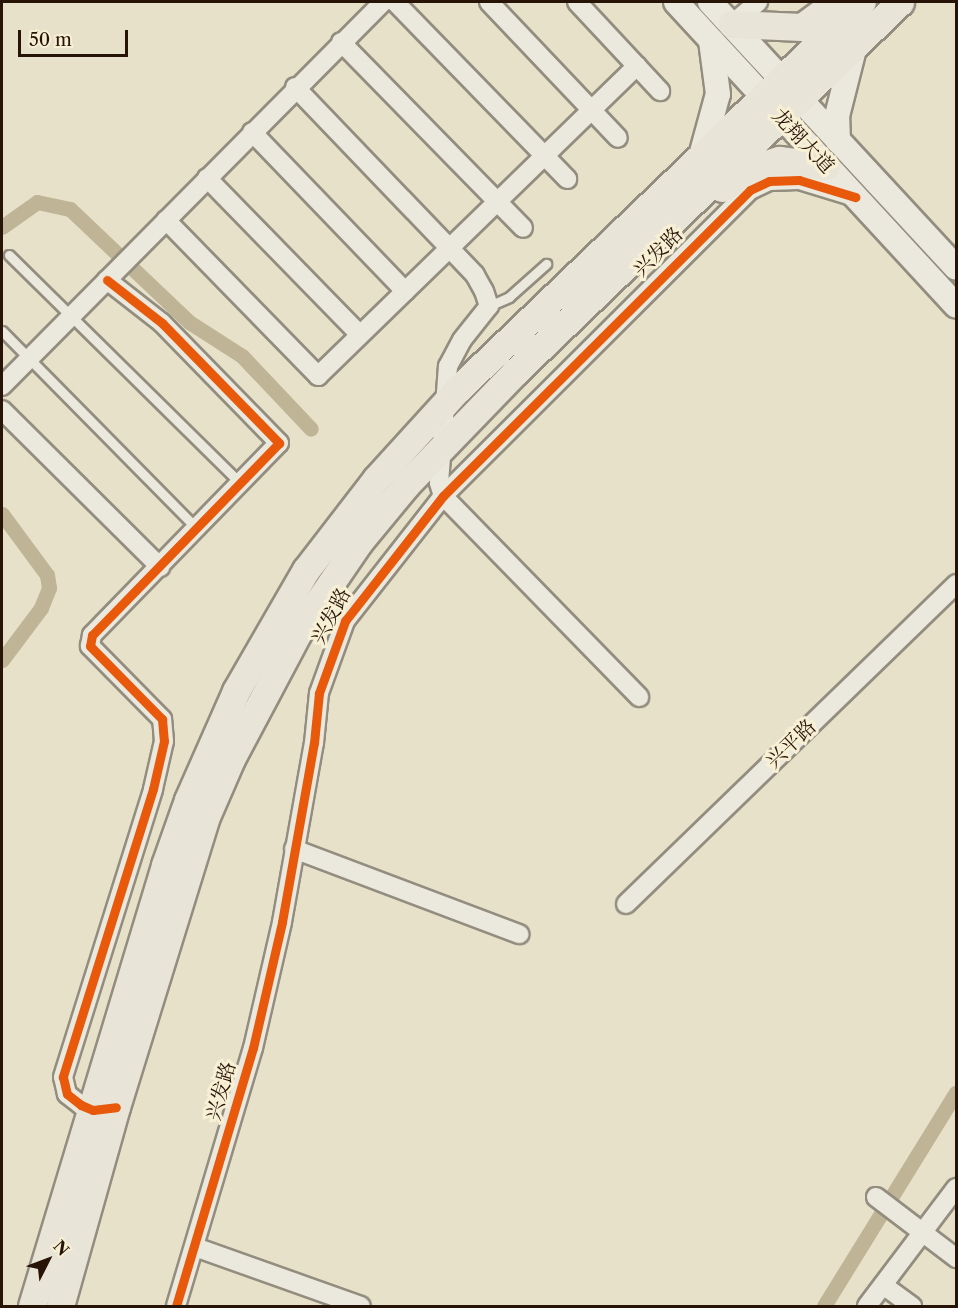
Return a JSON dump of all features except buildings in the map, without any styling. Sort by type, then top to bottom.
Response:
[{"type":"main road","name":"龙翔大道","points":[[676,2],[711,41],[838,141],[957,268]]},
{"type":"main road","name":"龙翔大道","points":[[710,2],[732,24],[826,166],[957,306]]},
{"type":"main road","points":[[732,24],[802,27],[836,2]]},
{"type":"main road","points":[[32,1306],[185,879],[231,759],[301,627],[330,582],[406,485],[630,261],[781,98],[862,2]]},
{"type":"main road","points":[[60,1306],[104,1109],[165,866],[211,744],[236,691],[306,570],[376,479],[444,405],[701,156],[855,45],[900,2]]},
{"type":"main road","points":[[701,156],[718,94],[711,41]]},
{"type":"main road","points":[[838,141],[837,116],[855,45]]},
{"type":"main road","points":[[630,261],[672,234],[734,177],[779,160],[826,166]]},
{"type":"street","points":[[2,386],[295,87],[383,2]]},
{"type":"street","points":[[395,2],[567,179]]},
{"type":"street","points":[[489,2],[618,138]]},
{"type":"street","points":[[577,2],[660,90]]},
{"type":"street","points":[[732,24],[758,2]]},
{"type":"street","points":[[341,42],[523,228]]},
{"type":"street","points":[[166,220],[318,376],[637,66]]},
{"type":"street","points":[[295,87],[475,275],[489,306],[462,340],[448,366],[439,483],[443,496],[639,697]]},
{"type":"street","points":[[252,132],[405,291]]},
{"type":"street","points":[[207,178],[360,335]]},
{"type":"street","name":"兴发路","points":[[177,1306],[253,1048],[282,922],[315,743],[319,693],[345,621],[443,496],[750,190],[769,181],[799,180],[855,197]]},
{"type":"street","points":[[104,1109],[67,1094],[63,1077],[153,789],[164,741],[162,719],[149,702],[90,646],[92,635],[279,442],[185,346],[110,277]]},
{"type":"street","points":[[2,410],[160,567]]},
{"type":"street","name":"兴平路","points":[[626,904],[957,584]]},
{"type":"street","points":[[294,849],[519,934]]},
{"type":"street","points":[[867,1306],[957,1188]]},
{"type":"street","points":[[876,1197],[957,1258]]},
{"type":"street","points":[[195,1247],[361,1306]]},
{"type":"street","points":[[883,1285],[912,1306]]},
{"type":"lane","points":[[9,255],[240,483]]},
{"type":"lane","points":[[489,306],[509,297],[546,264]]},
{"type":"lane","points":[[2,332],[197,529]]},
{"type":"waterway","points":[[2,227],[37,202],[70,209],[189,322],[242,356],[311,429]]},
{"type":"waterway","points":[[2,514],[47,575],[49,588],[41,608],[2,660]]},
{"type":"waterway","points":[[824,1306],[956,1092]]},
{"type":"cycle path","points":[[176,1306],[253,1048],[282,922],[314,743],[319,693],[345,621],[443,496],[750,190],[769,181],[799,180],[855,197]]},
{"type":"cycle path","points":[[107,280],[162,323],[279,443],[92,635],[90,646],[162,719],[164,741],[153,789],[63,1077],[67,1094],[81,1105],[93,1110],[116,1107]]}]
